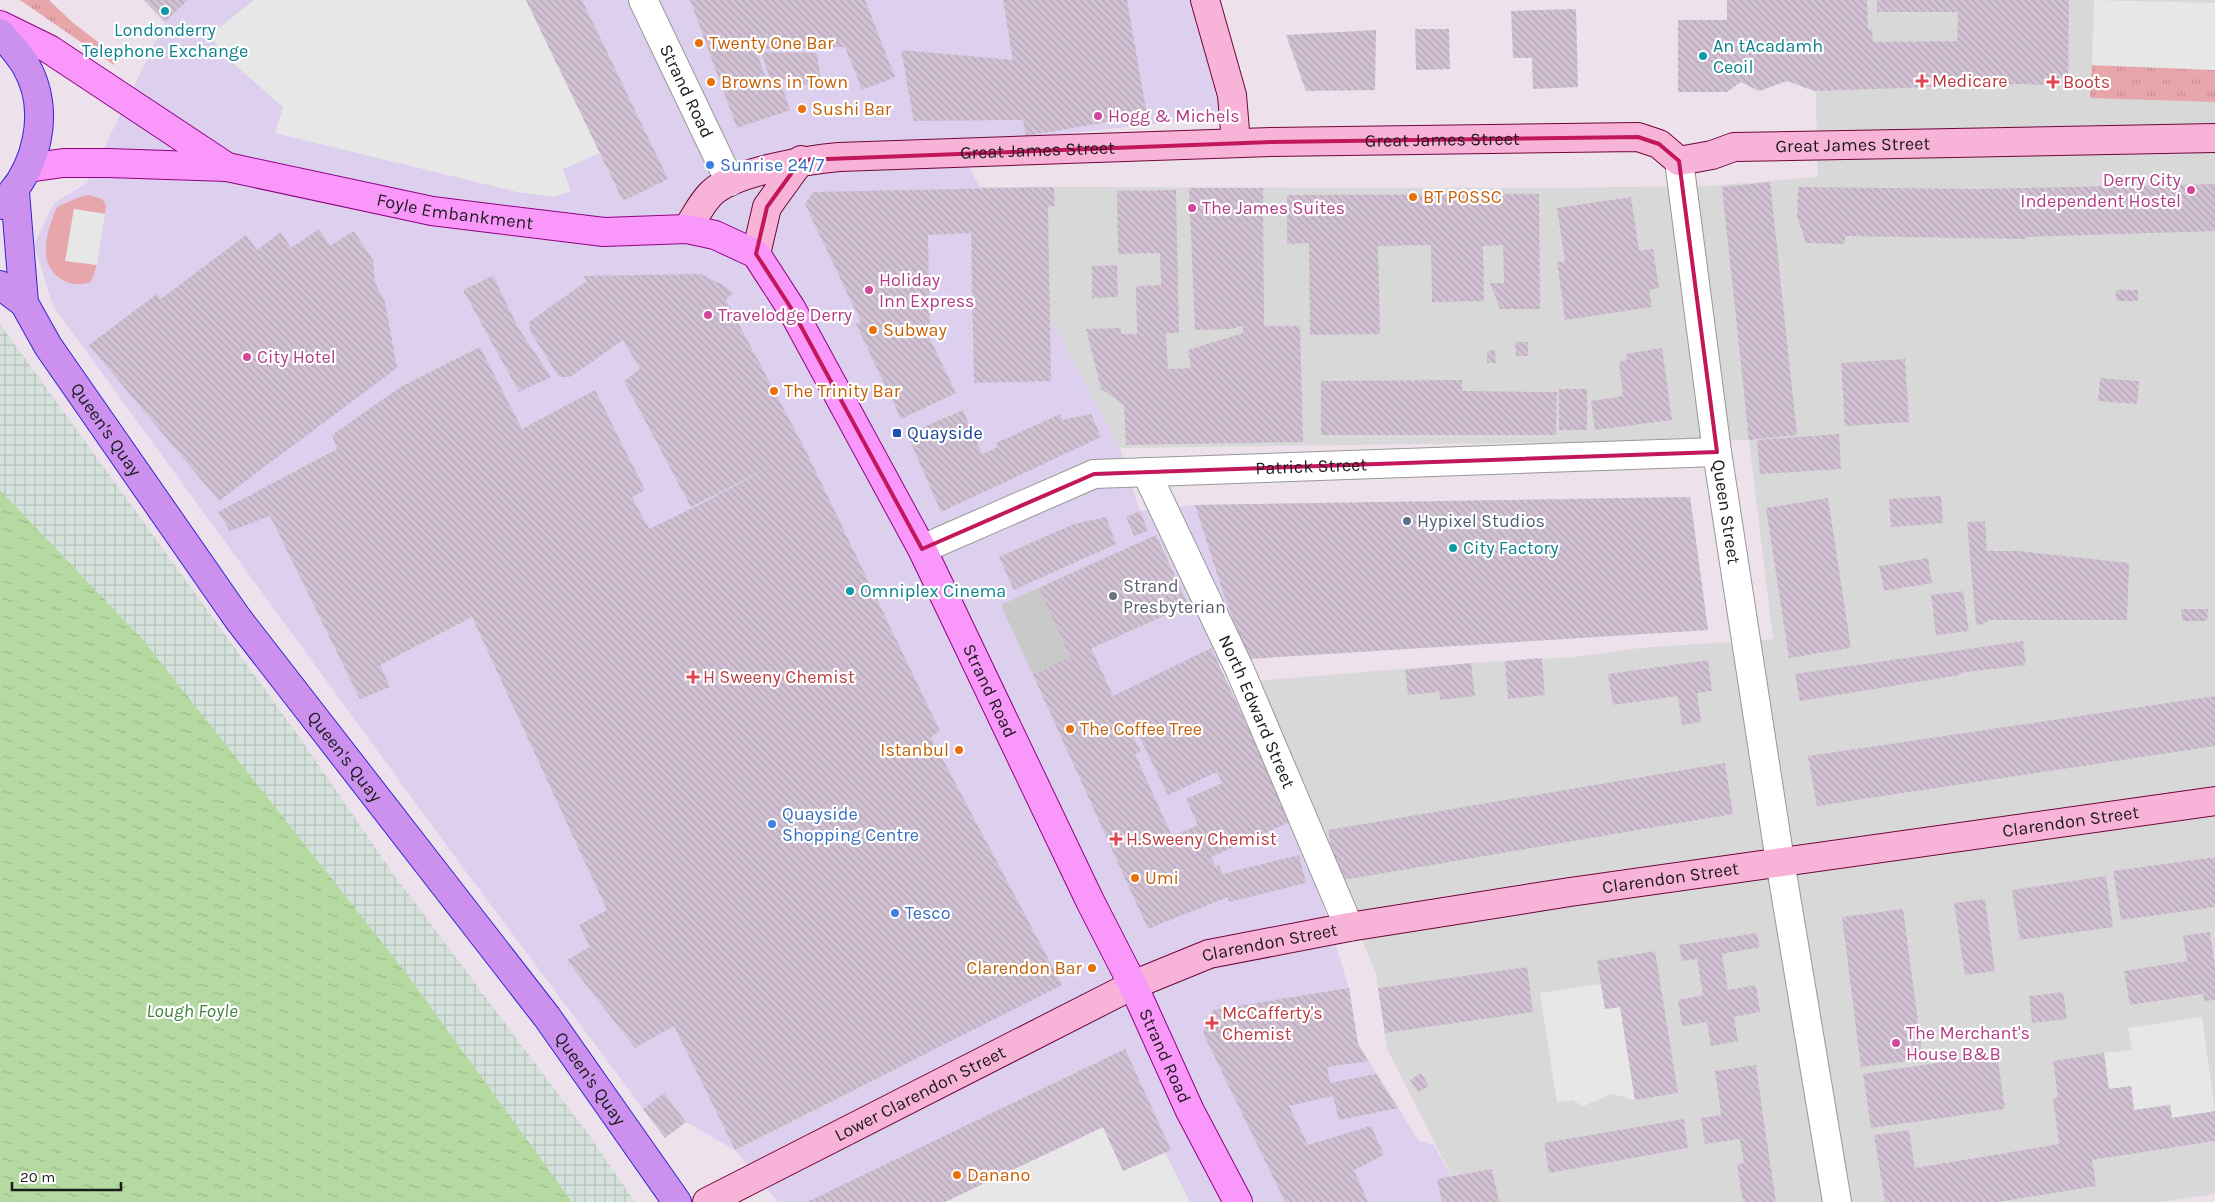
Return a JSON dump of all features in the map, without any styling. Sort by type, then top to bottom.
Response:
[{"type":"highway","points":[[0,33],[26,67],[34,88],[39,114],[37,141],[28,168],[7,199]]},
{"type":"highway","name":"Queen's Quay","points":[[7,199],[24,304],[48,346],[238,619],[547,1016],[677,1202]]},
{"type":"highway","name":"Queen's Quay","points":[[0,286],[24,304]]},
{"type":"main road","points":[[1206,0],[1232,95],[1236,144]]},
{"type":"main road","name":"Foyle Embankment","points":[[0,25],[49,50],[227,167]]},
{"type":"main road","name":"Great James Street","points":[[687,229],[713,192],[730,182],[801,160],[920,153],[1236,144],[1638,137],[1660,144],[1679,161],[1712,155],[1734,147],[2215,138]]},
{"type":"main road","points":[[687,229],[715,236],[756,254],[768,207],[801,160]]},
{"type":"main road","name":"Foyle Embankment","points":[[28,168],[63,163],[108,162],[227,167],[432,211],[604,232],[687,229]]},
{"type":"main road","name":"Strand Road","points":[[756,254],[792,308],[922,549],[1090,902],[1134,986],[1190,1111],[1238,1202]]},
{"type":"main road","name":"Clarendon Street","points":[[1134,986],[1209,954],[1349,927],[1780,861],[2215,801]]},
{"type":"main road","name":"Lower Clarendon Street","points":[[707,1202],[1134,986]]},
{"type":"street","name":"Strand Road","points":[[643,0],[730,182]]},
{"type":"street","name":"Queen Street","points":[[1679,161],[1717,452],[1780,861],[1837,1202]]},
{"type":"street","name":"Patrick Street","points":[[922,549],[1094,474],[1717,452]]},
{"type":"street","name":"North Edward Street","points":[[1146,472],[1239,668],[1349,927]]},
{"type":"highlighted area","points":[[1638,137],[1659,144],[1679,161],[1717,452],[1094,474],[922,549],[791,308],[756,254],[767,207],[801,160],[1271,142]]},
{"type":"shaded area","points":[[144,0],[1191,0],[1222,117],[957,145],[1120,448],[1140,511],[1195,505],[1690,497],[1708,630],[1248,659],[1219,665],[1292,821],[1317,885],[1349,988],[1358,1044],[1419,1141],[1434,1145],[1465,1202],[778,1202],[735,1150],[686,1122],[665,1138],[455,857],[53,306],[34,245],[54,203],[87,183],[165,22]]},
{"type":"shaded area","points":[[254,0],[526,0],[600,153],[563,169],[571,191],[554,197],[517,192],[275,133],[283,107],[233,63],[209,36]]},
{"type":"shaded area","points":[[1813,0],[2215,0],[2215,1194],[2159,1202],[1465,1202],[1387,1049],[1376,974],[1256,681],[1471,663],[1575,657],[1639,648],[1773,639],[1749,440],[1120,448],[979,187],[1543,188],[1709,186],[1818,177]]},
{"type":"shaded area","points":[[2094,0],[2215,3],[2215,70],[2092,65]]},
{"type":"shaded area","points":[[74,209],[105,214],[97,265],[65,261]]},
{"type":"shaded area","points":[[0,324],[302,741],[394,875],[591,1138],[635,1202],[572,1202],[20,512],[0,491]]},
{"type":"shaded area","name":"Strand Presbyterian","points":[[1156,535],[1188,605],[1033,675],[1001,605]]},
{"type":"shaded area","points":[[1601,984],[1605,1009],[1620,1007],[1635,1100],[1612,1094],[1583,1106],[1572,1100],[1557,1103],[1540,993]]},
{"type":"shaded area","points":[[2202,1017],[2215,1111],[2172,1118],[2170,1105],[2134,1110],[2131,1087],[2109,1089],[2104,1053],[2132,1050],[2128,1028]]},
{"type":"shaded area","points":[[1103,1127],[1123,1171],[1165,1152],[1190,1202],[945,1202]]},
{"type":"green space","points":[[20,0],[49,0],[72,22],[119,58],[114,65]]},
{"type":"green space","points":[[2092,65],[2215,70],[2215,102],[2090,98]]},
{"type":"green space","points":[[89,195],[102,199],[106,205],[105,214],[74,209],[66,260],[97,265],[91,282],[72,284],[61,279],[48,264],[46,255],[47,236],[57,207]]},
{"type":"water","name":"Lough Foyle","points":[[0,490],[143,640],[403,969],[572,1202],[0,1202]]},
{"type":"building","name":"Londonderry Telephone Exchange","points":[[144,0],[188,0],[165,22]]},
{"type":"building","points":[[526,0],[582,0],[668,179],[623,201]]},
{"type":"building","points":[[690,0],[865,0],[895,77],[862,90],[845,47],[756,49],[768,85],[780,81],[790,110],[737,128]]},
{"type":"building","points":[[1003,0],[1127,0],[1147,115],[1026,136],[1023,120],[914,121],[901,50],[1013,60]]},
{"type":"building","points":[[1727,0],[1867,0],[1868,29],[1872,30],[1873,42],[1957,41],[1958,12],[1877,12],[1877,0],[2069,0],[2068,86],[2019,84],[1814,91],[1787,81],[1759,91],[1741,82],[1727,92],[1678,92],[1678,20],[1727,20]]},
{"type":"building","points":[[1576,9],[1578,87],[1533,89],[1532,58],[1513,58],[1511,11]]},
{"type":"building","points":[[1415,29],[1449,29],[1450,69],[1416,70]]},
{"type":"building","points":[[1376,30],[1375,90],[1306,91],[1286,35]]},
{"type":"building","points":[[761,52],[817,53],[821,82],[791,87],[784,79],[770,79]]},
{"type":"building","points":[[1770,182],[1797,435],[1749,440],[1722,187]]},
{"type":"building","points":[[2215,184],[2215,231],[2026,237],[2026,239],[1845,236],[1845,244],[1806,243],[1797,217],[1798,187],[1978,189]]},
{"type":"building","points":[[1054,187],[1055,206],[1048,206],[1051,381],[974,383],[971,233],[928,235],[930,339],[956,393],[901,419],[856,324],[861,322],[805,204],[813,192]]},
{"type":"building","points":[[1189,188],[1263,188],[1264,326],[1300,326],[1303,442],[1126,445],[1124,405],[1101,389],[1086,329],[1121,328],[1121,334],[1137,334],[1136,286],[1161,285],[1160,253],[1118,254],[1117,191],[1176,190],[1179,333],[1166,333],[1168,369],[1191,368],[1188,350],[1243,333],[1243,326],[1231,329],[1195,330]]},
{"type":"building","points":[[1539,194],[1540,309],[1500,309],[1490,283],[1504,283],[1503,245],[1483,246],[1484,301],[1432,302],[1431,245],[1378,246],[1380,334],[1310,335],[1309,243],[1287,244],[1287,195]]},
{"type":"building","points":[[1631,197],[1639,251],[1653,249],[1659,288],[1649,290],[1652,307],[1565,320],[1557,262],[1565,261],[1557,208]]},
{"type":"building","name":"City Hotel","points":[[319,229],[330,246],[354,231],[373,260],[375,283],[385,302],[397,368],[219,501],[89,345],[157,294],[161,299],[246,235],[257,250],[281,232],[291,248]]},
{"type":"building","points":[[1117,265],[1118,297],[1092,298],[1092,266]]},
{"type":"building","name":"Quayside Shopping Centre","points":[[701,274],[723,285],[733,293],[726,300],[805,449],[940,731],[931,737],[1062,985],[735,1150],[674,1026],[635,1048],[567,960],[590,947],[579,925],[607,910],[472,617],[380,665],[390,687],[360,699],[270,516],[230,531],[218,512],[337,449],[332,435],[402,386],[480,347],[522,429],[595,390],[645,490],[632,497],[649,529],[699,505],[774,465],[691,507],[624,381],[640,369],[623,340],[570,377],[559,377],[530,331],[529,322],[587,281],[583,276]]},
{"type":"building","points":[[493,276],[519,329],[551,377],[519,392],[463,290]]},
{"type":"building","points":[[2116,290],[2138,290],[2138,301],[2116,301]]},
{"type":"building","points":[[1515,342],[1528,342],[1528,356],[1516,356]]},
{"type":"building","points":[[1662,348],[1672,420],[1595,430],[1591,401],[1623,396],[1619,362],[1627,360],[1626,354]]},
{"type":"building","points":[[1495,350],[1496,363],[1487,363],[1487,351]]},
{"type":"building","points":[[1905,359],[1909,422],[1845,426],[1841,363]]},
{"type":"building","points":[[2100,378],[2139,381],[2137,404],[2098,401]]},
{"type":"building","points":[[1462,380],[1462,391],[1557,392],[1556,435],[1321,435],[1321,381]]},
{"type":"building","points":[[1559,389],[1587,389],[1587,430],[1559,430]]},
{"type":"building","points":[[963,410],[982,454],[998,447],[996,443],[1060,414],[1062,420],[1091,414],[1101,437],[941,512],[907,434]]},
{"type":"building","points":[[1839,434],[1841,469],[1760,474],[1757,440]]},
{"type":"building","points":[[1941,496],[1943,523],[1891,527],[1889,499]]},
{"type":"building","name":"City Factory","points":[[1690,497],[1708,630],[1248,659],[1223,592],[1195,505]]},
{"type":"building","points":[[1828,498],[1851,648],[1789,658],[1766,508]]},
{"type":"building","points":[[1140,511],[1148,531],[1134,536],[1126,517]]},
{"type":"building","points":[[1106,517],[1116,544],[1014,590],[999,557],[1074,524]]},
{"type":"building","points":[[1985,521],[1987,551],[2018,551],[2129,563],[2127,620],[1989,620],[1983,624],[1976,625],[1967,522]]},
{"type":"building","points":[[1156,535],[1188,605],[1091,648],[1113,696],[1211,648],[1292,821],[1211,857],[1216,867],[1219,865],[1222,874],[1299,855],[1306,883],[1229,902],[1228,897],[1148,929],[1033,675],[1070,657],[1039,588]],"holes":[[[1135,728],[1168,795],[1217,772],[1222,783],[1186,799],[1198,825],[1172,836],[1135,754],[1141,752],[1130,730]]]},
{"type":"building","points":[[1928,558],[1932,583],[1884,591],[1879,566]]},
{"type":"building","points":[[1963,591],[1969,631],[1936,635],[1931,595]]},
{"type":"building","points":[[2181,609],[2208,609],[2207,621],[2182,621]]},
{"type":"building","points":[[2023,641],[2026,665],[1959,673],[1960,675],[1800,701],[1795,674]]},
{"type":"building","points":[[1542,658],[1545,695],[1508,699],[1505,661]]},
{"type":"building","points":[[1708,660],[1712,691],[1697,693],[1701,722],[1682,725],[1678,696],[1613,705],[1608,674]]},
{"type":"building","points":[[1471,663],[1475,696],[1440,700],[1439,692],[1408,695],[1405,670]]},
{"type":"building","points":[[2215,696],[2215,746],[1817,806],[1808,756]]},
{"type":"building","points":[[1725,763],[1733,814],[1337,881],[1328,830]]},
{"type":"building","points":[[2215,857],[2215,907],[2121,920],[2113,871]]},
{"type":"building","points":[[2106,876],[2113,927],[2020,940],[2012,890]]},
{"type":"building","points":[[1985,899],[1995,971],[1965,975],[1954,903]]},
{"type":"building","points":[[1903,909],[1923,1059],[1861,1067],[1842,917]]},
{"type":"building","points":[[2210,932],[2215,966],[2215,1000],[2204,1001],[2203,994],[2130,1005],[2124,971],[2187,961],[2183,936]]},
{"type":"building","points":[[1757,933],[1760,947],[1722,954],[1728,990],[1756,985],[1760,1012],[1734,1017],[1738,1041],[1711,1046],[1707,1022],[1682,1026],[1678,1000],[1703,995],[1697,959],[1682,961],[1679,945]]},
{"type":"building","points":[[1655,951],[1678,1093],[1635,1100],[1620,1007],[1605,1009],[1597,961]]},
{"type":"building","points":[[1527,967],[1533,1012],[1385,1033],[1378,988]]},
{"type":"building","points":[[1349,988],[1358,1044],[1368,1061],[1327,1067],[1330,1083],[1376,1074],[1398,1108],[1339,1120],[1333,1096],[1289,1106],[1308,1145],[1371,1126],[1384,1155],[1354,1170],[1368,1202],[1285,1202],[1203,1033],[1213,1010]]},
{"type":"building","points":[[2063,992],[2067,1019],[2032,1023],[2029,996]]},
{"type":"building","points":[[1125,1049],[1171,1150],[1123,1171],[1103,1127],[945,1202],[807,1202]]},
{"type":"building","points":[[2104,1053],[2109,1089],[2131,1086],[2134,1110],[2170,1105],[2172,1118],[2215,1111],[2215,1141],[2092,1160],[2096,1186],[1998,1202],[1885,1202],[1874,1135],[1909,1130],[1915,1168],[2059,1144],[2053,1098],[2058,1097],[2053,1061]]},
{"type":"building","points":[[1997,1054],[2005,1109],[1871,1128],[1863,1074]]},
{"type":"building","points":[[1756,1065],[1776,1202],[1743,1202],[1737,1164],[1744,1163],[1740,1139],[1705,1144],[1701,1118],[1721,1115],[1715,1071]]},
{"type":"building","points":[[1421,1073],[1429,1086],[1418,1092],[1410,1080]]},
{"type":"building","points":[[664,1093],[686,1122],[665,1138],[643,1109]]},
{"type":"building","points":[[1684,1119],[1688,1148],[1549,1173],[1544,1143]]},
{"type":"building","points":[[1492,1169],[1499,1202],[1442,1202],[1437,1179]]},
{"type":"place","name":"Londonderry Telephone Exchange","points":[[165,11]]},
{"type":"place","name":"Twenty One Bar","points":[[699,43]]},
{"type":"place","name":"An tAcadamh Ceoil","points":[[1703,56]]},
{"type":"place","name":"Medicare","points":[[1922,81]]},
{"type":"place","name":"Browns in Town","points":[[711,82]]},
{"type":"place","name":"Boots","points":[[2053,82]]},
{"type":"place","name":"Sushi Bar","points":[[802,109]]},
{"type":"place","name":"Hogg & Michels","points":[[1098,116]]},
{"type":"place","name":"Sunrise 24/7","points":[[710,165]]},
{"type":"place","name":"Derry City Independent Hostel","points":[[2191,190]]},
{"type":"place","name":"BT POSSC","points":[[1413,197]]},
{"type":"place","name":"The James Suites","points":[[1192,208]]},
{"type":"place","name":"Holiday Inn Express","points":[[869,290]]},
{"type":"place","name":"Travelodge Derry","points":[[708,315]]},
{"type":"place","name":"Subway","points":[[873,330]]},
{"type":"place","name":"City Hotel","points":[[247,357]]},
{"type":"place","name":"The Trinity Bar","points":[[774,391]]},
{"type":"place","name":"Quayside","points":[[897,433]]},
{"type":"place","name":"Hypixel Studios","points":[[1407,521]]},
{"type":"place","name":"City Factory","points":[[1453,548]]},
{"type":"place","name":"Omniplex Cinema","points":[[850,591]]},
{"type":"place","name":"Strand Presbyterian","points":[[1113,596]]},
{"type":"place","name":"H Sweeny Chemist","points":[[693,677]]},
{"type":"place","name":"The Coffee Tree","points":[[1070,729]]},
{"type":"place","name":"Istanbul","points":[[959,750]]},
{"type":"place","name":"Quayside Shopping Centre","points":[[772,824]]},
{"type":"place","name":"H.Sweeny Chemist","points":[[1116,839]]},
{"type":"place","name":"Umi","points":[[1135,878]]},
{"type":"place","name":"Tesco","points":[[895,913]]},
{"type":"place","name":"Clarendon Bar","points":[[1092,968]]},
{"type":"place","name":"McCafferty's Chemist","points":[[1212,1023]]},
{"type":"place","name":"The Merchant's House B&B","points":[[1896,1043]]},
{"type":"place","name":"Danano","points":[[957,1175]]}]
